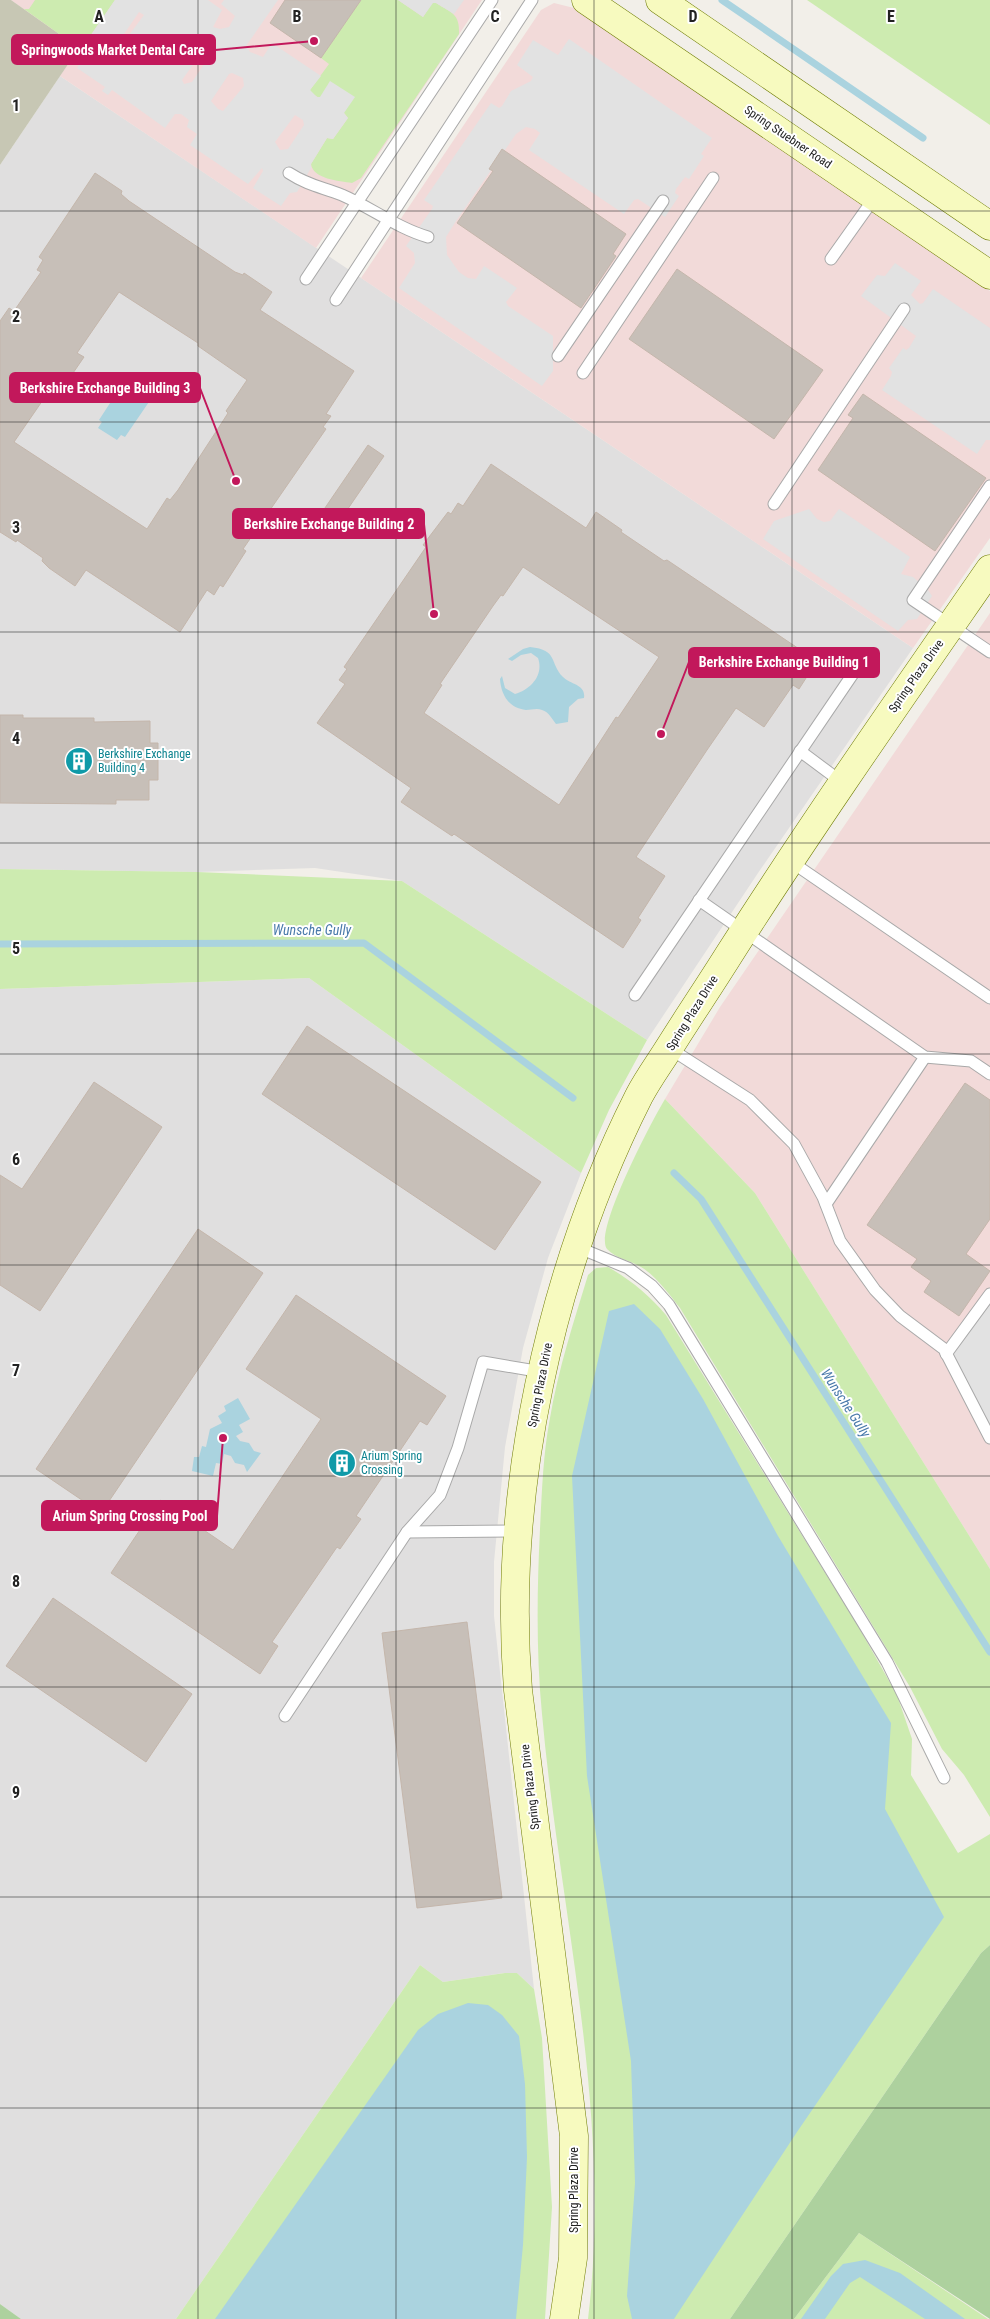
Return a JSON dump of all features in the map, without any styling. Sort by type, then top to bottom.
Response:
[{"type":"street","name":"Spring Stuebner Road","points":[[586,0],[990,275]]},
{"type":"street","points":[[660,0],[990,226]]},
{"type":"street","name":"Spring Plaza Drive","points":[[564,2319],[573,2258],[574,2136],[513,1637],[518,1531],[548,1340],[587,1214],[640,1094],[790,861],[990,569]]},
{"type":"lane","points":[[306,279],[492,0]]},
{"type":"lane","points":[[336,300],[532,0]]},
{"type":"lane","points":[[289,173],[306,184],[357,202],[408,232],[428,237]]},
{"type":"lane","points":[[583,373],[713,178]]},
{"type":"lane","points":[[831,259],[875,197]]},
{"type":"lane","points":[[558,356],[663,201]]},
{"type":"lane","points":[[774,504],[904,309]]},
{"type":"lane","points":[[990,486],[913,600],[990,652]]},
{"type":"lane","points":[[636,995],[863,659]]},
{"type":"lane","points":[[800,751],[843,783]]},
{"type":"lane","points":[[790,861],[990,998]]},
{"type":"lane","points":[[700,900],[925,1057],[971,1061],[990,1074]]},
{"type":"lane","points":[[669,1048],[750,1100],[794,1144],[807,1165],[826,1204],[840,1241],[875,1290],[900,1316],[944,1349],[990,1438]]},
{"type":"lane","points":[[826,1204],[925,1057]]},
{"type":"lane","points":[[577,1247],[628,1268],[652,1286],[669,1305],[887,1662],[944,1778]]},
{"type":"lane","points":[[946,1354],[990,1294]]},
{"type":"lane","points":[[284,1716],[408,1532],[440,1495],[458,1448],[483,1362],[542,1372]]},
{"type":"lane","points":[[408,1532],[518,1531]]},
{"type":"shaded area","points":[[0,0],[11,0],[79,48],[0,165]]},
{"type":"shaded area","points":[[11,0],[482,0],[316,248],[60,76],[78,48]]},
{"type":"shaded area","points":[[115,0],[208,0],[222,10],[213,27],[220,29],[229,27],[235,16],[221,4],[224,0],[278,0],[246,46],[250,52],[263,57],[272,43],[321,76],[310,90],[317,97],[320,97],[330,81],[355,97],[344,113],[348,118],[333,139],[327,138],[297,192],[290,193],[281,206],[253,188],[263,171],[262,168],[248,184],[190,145],[197,134],[187,127],[189,120],[181,114],[175,114],[165,128],[112,90],[108,95],[102,91],[105,87],[77,68],[85,56],[77,50],[81,44],[84,45]],"holes":[[[139,12],[144,15],[123,43],[120,40]],[[202,52],[206,54],[207,60],[192,82],[184,84],[182,80]],[[232,73],[243,78],[244,86],[223,111],[218,109],[211,101],[229,74]],[[295,115],[303,120],[304,125],[288,149],[280,150],[275,142]]]},
{"type":"shaded area","points":[[398,0],[464,0],[454,14],[433,3],[423,17]]},
{"type":"shaded area","points":[[554,3],[578,9],[990,291],[990,538],[913,648],[361,278],[541,10]]},
{"type":"shaded area","points":[[569,39],[712,138],[701,154],[704,156],[689,179],[685,177],[676,189],[675,193],[679,196],[665,217],[638,199],[634,200],[624,214],[529,150],[540,133],[535,129],[526,127],[516,134],[456,221],[446,237],[447,255],[459,272],[468,278],[476,279],[484,266],[517,288],[506,302],[508,306],[553,336],[553,371],[542,386],[399,288],[415,263],[414,253],[406,246],[433,206],[424,200],[491,103],[499,108],[511,91],[531,81],[533,77],[517,65],[533,40],[558,55]]},
{"type":"shaded area","points":[[60,76],[913,648],[758,873],[647,1040],[402,881],[315,868],[197,872],[0,869],[0,165]]},
{"type":"shaded area","points":[[895,263],[921,281],[911,295],[920,304],[923,303],[933,289],[990,328],[990,440],[986,440],[977,454],[882,390],[891,376],[892,372],[889,368],[903,348],[906,350],[909,348],[916,336],[861,296],[877,275],[885,276]]},
{"type":"shaded area","points":[[809,509],[817,519],[824,522],[830,521],[839,509],[910,557],[901,574],[913,577],[932,596],[917,619],[908,620],[898,631],[763,539],[774,521]]},
{"type":"shaded area","points":[[990,613],[990,1569],[755,1193],[665,1099],[720,1007]]},
{"type":"shaded area","name":"Arium Spring Crossing","points":[[309,978],[581,1173],[548,1258],[523,1348],[505,1447],[494,1562],[494,1616],[534,1989],[517,1973],[504,1973],[443,1982],[420,1965],[176,2319],[21,2319],[0,2304],[0,989]]},
{"type":"shaded area","points":[[990,1288],[990,1429],[944,1349]]},
{"type":"green space","points":[[35,0],[115,0],[84,45],[81,44],[79,48],[24,9],[29,9]]},
{"type":"green space","points":[[361,0],[398,0],[423,17],[432,3],[436,3],[454,15],[458,22],[459,34],[361,178],[352,183],[321,176],[313,169],[311,164],[327,138],[333,139],[348,118],[344,113],[311,93],[310,90],[329,64],[321,58]]},
{"type":"green space","points":[[807,0],[990,0],[990,125]]},
{"type":"green space","points":[[0,869],[197,872],[402,881],[647,1040],[609,1110],[581,1173],[309,978],[0,989]]},
{"type":"green space","points":[[665,1099],[755,1193],[990,1569],[990,1817],[964,1775],[942,1749],[910,1687],[680,1308],[652,1275],[607,1249],[605,1238],[608,1221],[616,1199],[649,1128]]},
{"type":"green space","points":[[608,1267],[639,1288],[666,1315],[858,1626],[897,1695],[912,1739],[911,1775],[958,1853],[990,1834],[990,1945],[981,1953],[730,2319],[588,2319],[594,2243],[594,2167],[589,2091],[542,1714],[538,1644],[538,1598],[543,1473],[553,1400],[588,1275],[596,1268]]},
{"type":"green space","points":[[990,1945],[990,2319],[859,2233],[794,2319],[730,2319],[981,1953]]},
{"type":"green space","points":[[420,1965],[443,1982],[517,1973],[534,1989],[542,2038],[552,2207],[545,2319],[176,2319]]},
{"type":"green space","points":[[859,2233],[988,2319],[794,2319]]},
{"type":"green space","points":[[0,2304],[21,2319],[0,2319]]},
{"type":"water","points":[[135,374],[153,386],[149,393],[153,396],[125,437],[121,435],[117,440],[98,428],[102,422],[99,420],[127,377],[131,380]]},
{"type":"water","points":[[530,647],[549,654],[563,677],[583,690],[584,698],[578,699],[569,707],[568,722],[556,724],[544,711],[520,709],[510,703],[504,695],[500,679],[502,676],[505,688],[515,694],[526,689],[538,676],[538,658],[531,653],[521,655],[512,661],[508,659],[523,649]]},
{"type":"water","points":[[634,1304],[660,1329],[703,1399],[778,1536],[891,1723],[885,1809],[944,1917],[797,2132],[674,2319],[632,2319],[627,2296],[635,2183],[631,2061],[587,1776],[572,1476],[609,1311]]},
{"type":"water","points":[[238,1398],[250,1419],[239,1425],[243,1432],[236,1436],[240,1441],[249,1443],[254,1451],[261,1453],[247,1472],[244,1465],[235,1463],[231,1456],[224,1454],[222,1464],[216,1463],[213,1476],[192,1471],[194,1457],[199,1457],[202,1446],[206,1447],[210,1429],[222,1423],[218,1416],[226,1411],[224,1406]]},
{"type":"water","points":[[468,2003],[488,2005],[502,2015],[519,2036],[525,2084],[527,2157],[523,2245],[516,2319],[215,2319],[418,2030],[438,2014]]},
{"type":"water","points":[[865,2260],[900,2273],[965,2319],[925,2319],[860,2277],[850,2283],[825,2319],[801,2319],[831,2276],[843,2264]]},
{"type":"building","points":[[285,0],[361,0],[321,58],[270,23]]},
{"type":"building","points":[[502,149],[626,234],[613,254],[616,256],[581,308],[457,223],[493,171],[489,169]]},
{"type":"building","points":[[95,173],[122,191],[121,194],[129,201],[235,272],[243,275],[244,273],[272,292],[260,310],[354,371],[326,414],[331,416],[323,427],[326,429],[243,549],[246,551],[223,587],[220,585],[214,595],[207,590],[180,632],[86,570],[75,586],[49,568],[42,561],[43,558],[17,540],[16,542],[0,532],[0,321],[9,308],[14,311],[41,272],[37,270],[43,260],[39,257]],"holes":[[[119,292],[198,343],[198,346],[247,380],[178,490],[170,500],[167,498],[147,529],[14,442],[56,381],[61,384],[68,374],[71,376],[84,357],[77,353]]]},
{"type":"building","points":[[677,269],[823,370],[774,439],[629,339]]},
{"type":"building","points":[[863,394],[986,478],[935,551],[818,470],[853,418],[848,415]]},
{"type":"building","points":[[368,445],[384,456],[330,535],[314,524]]},
{"type":"building","points":[[491,464],[586,528],[596,512],[622,530],[621,532],[664,561],[667,560],[817,661],[799,689],[793,685],[764,727],[736,708],[707,750],[636,857],[665,876],[638,918],[641,920],[623,948],[454,834],[452,836],[401,802],[411,788],[317,723],[345,684],[339,680],[347,669],[344,667],[426,547],[423,545],[448,512],[451,514],[458,503],[463,506]],"holes":[[[523,567],[659,657],[618,718],[616,717],[559,805],[424,713],[442,685],[440,684],[493,606],[501,595],[503,596]]]},
{"type":"building","name":"Berkshire Exchange Building 4","points":[[0,715],[23,715],[23,718],[94,718],[94,722],[150,721],[150,743],[158,743],[158,780],[149,780],[149,800],[116,800],[116,804],[0,803]]},
{"type":"building","points":[[307,1026],[541,1182],[495,1250],[262,1094]]},
{"type":"building","points":[[94,1082],[162,1127],[40,1311],[0,1285],[0,1175],[22,1189]]},
{"type":"building","points":[[965,1083],[990,1100],[990,1219],[966,1254],[990,1271],[959,1316],[924,1292],[931,1281],[911,1267],[917,1259],[867,1225]]},
{"type":"building","points":[[198,1229],[263,1273],[101,1513],[36,1469]]},
{"type":"building","name":"Arium Spring Crossing","points":[[296,1295],[446,1396],[427,1425],[420,1421],[356,1516],[361,1519],[340,1549],[337,1547],[272,1642],[278,1646],[260,1674],[111,1573],[160,1500],[233,1550],[321,1419],[246,1369]]},
{"type":"building","points":[[53,1598],[192,1694],[146,1762],[6,1666]]},
{"type":"building","points":[[467,1622],[502,1898],[417,1908],[382,1633]]},
{"type":"waterway","points":[[722,0],[923,138]]},
{"type":"waterway","name":"Wunsche Gully","points":[[0,944],[364,943],[573,1098]]},
{"type":"waterway","name":"Wunsche Gully","points":[[674,1173],[701,1199],[990,1652]]},
{"type":"place","name":"Springwoods Market Dental Care","points":[[314,41]]},
{"type":"place","name":"Berkshire Exchange Building 3","points":[[236,481]]},
{"type":"place","name":"Berkshire Exchange Building 2","points":[[434,614]]},
{"type":"place","name":"Berkshire Exchange Building 1","points":[[661,734]]},
{"type":"place","name":"Berkshire Exchange Building 4","points":[[79,761]]},
{"type":"place","name":"Arium Spring Crossing Pool","points":[[223,1438]]},
{"type":"place","name":"Arium Spring Crossing","points":[[342,1463]]}]
